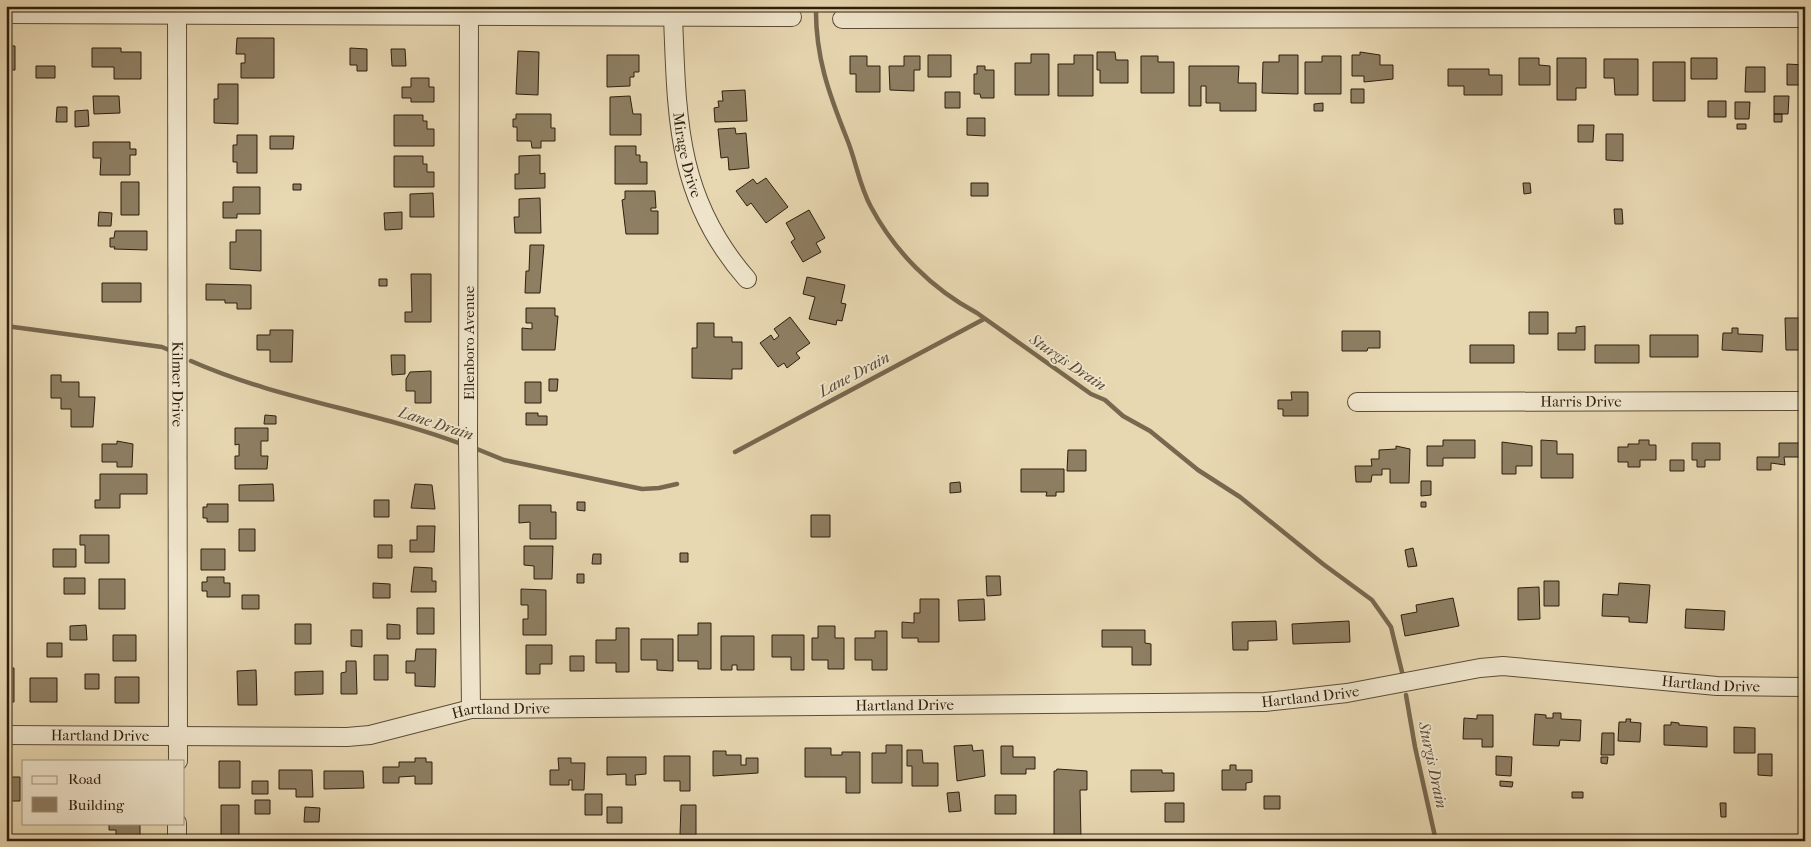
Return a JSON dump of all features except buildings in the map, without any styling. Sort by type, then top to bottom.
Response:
[{"type":"street","points":[[6,14],[177,10],[469,11],[792,17]]},
{"type":"street","name":"Kilmer Drive","points":[[177,10],[178,760]]},
{"type":"street","name":"Ellenboro Avenue","points":[[469,11],[468,467],[471,709]]},
{"type":"street","name":"Mirage Drive","points":[[673,16],[680,124],[690,177],[705,220],[726,255],[747,280]]},
{"type":"street","points":[[842,19],[1805,18]]},
{"type":"street","name":"Harris Drive","points":[[1357,402],[1805,401]]},
{"type":"street","name":"Hartland Drive","points":[[6,735],[370,735],[471,709],[1265,702],[1347,693],[1480,668],[1503,666],[1717,686],[1805,687]]},
{"type":"street","points":[[177,824],[177,841]]},
{"type":"waterway","name":"Sturgis Drain","points":[[816,6],[818,42],[824,74],[863,190],[871,207],[903,254],[945,293],[977,313],[1091,394],[1105,400],[1123,416],[1150,431],[1198,470],[1240,497],[1323,564],[1372,600],[1391,627],[1402,672]]},
{"type":"waterway","name":"Lane Drain","points":[[735,452],[984,319]]},
{"type":"waterway","name":"Lane Drain","points":[[6,326],[162,347],[169,350]]},
{"type":"waterway","name":"Lane Drain","points":[[191,361],[258,386],[396,423],[464,445]]},
{"type":"waterway","name":"Lane Drain","points":[[472,447],[504,460],[642,489],[677,484]]},
{"type":"waterway","name":"Sturgis Drain","points":[[1406,695],[1415,747],[1436,841]]}]
